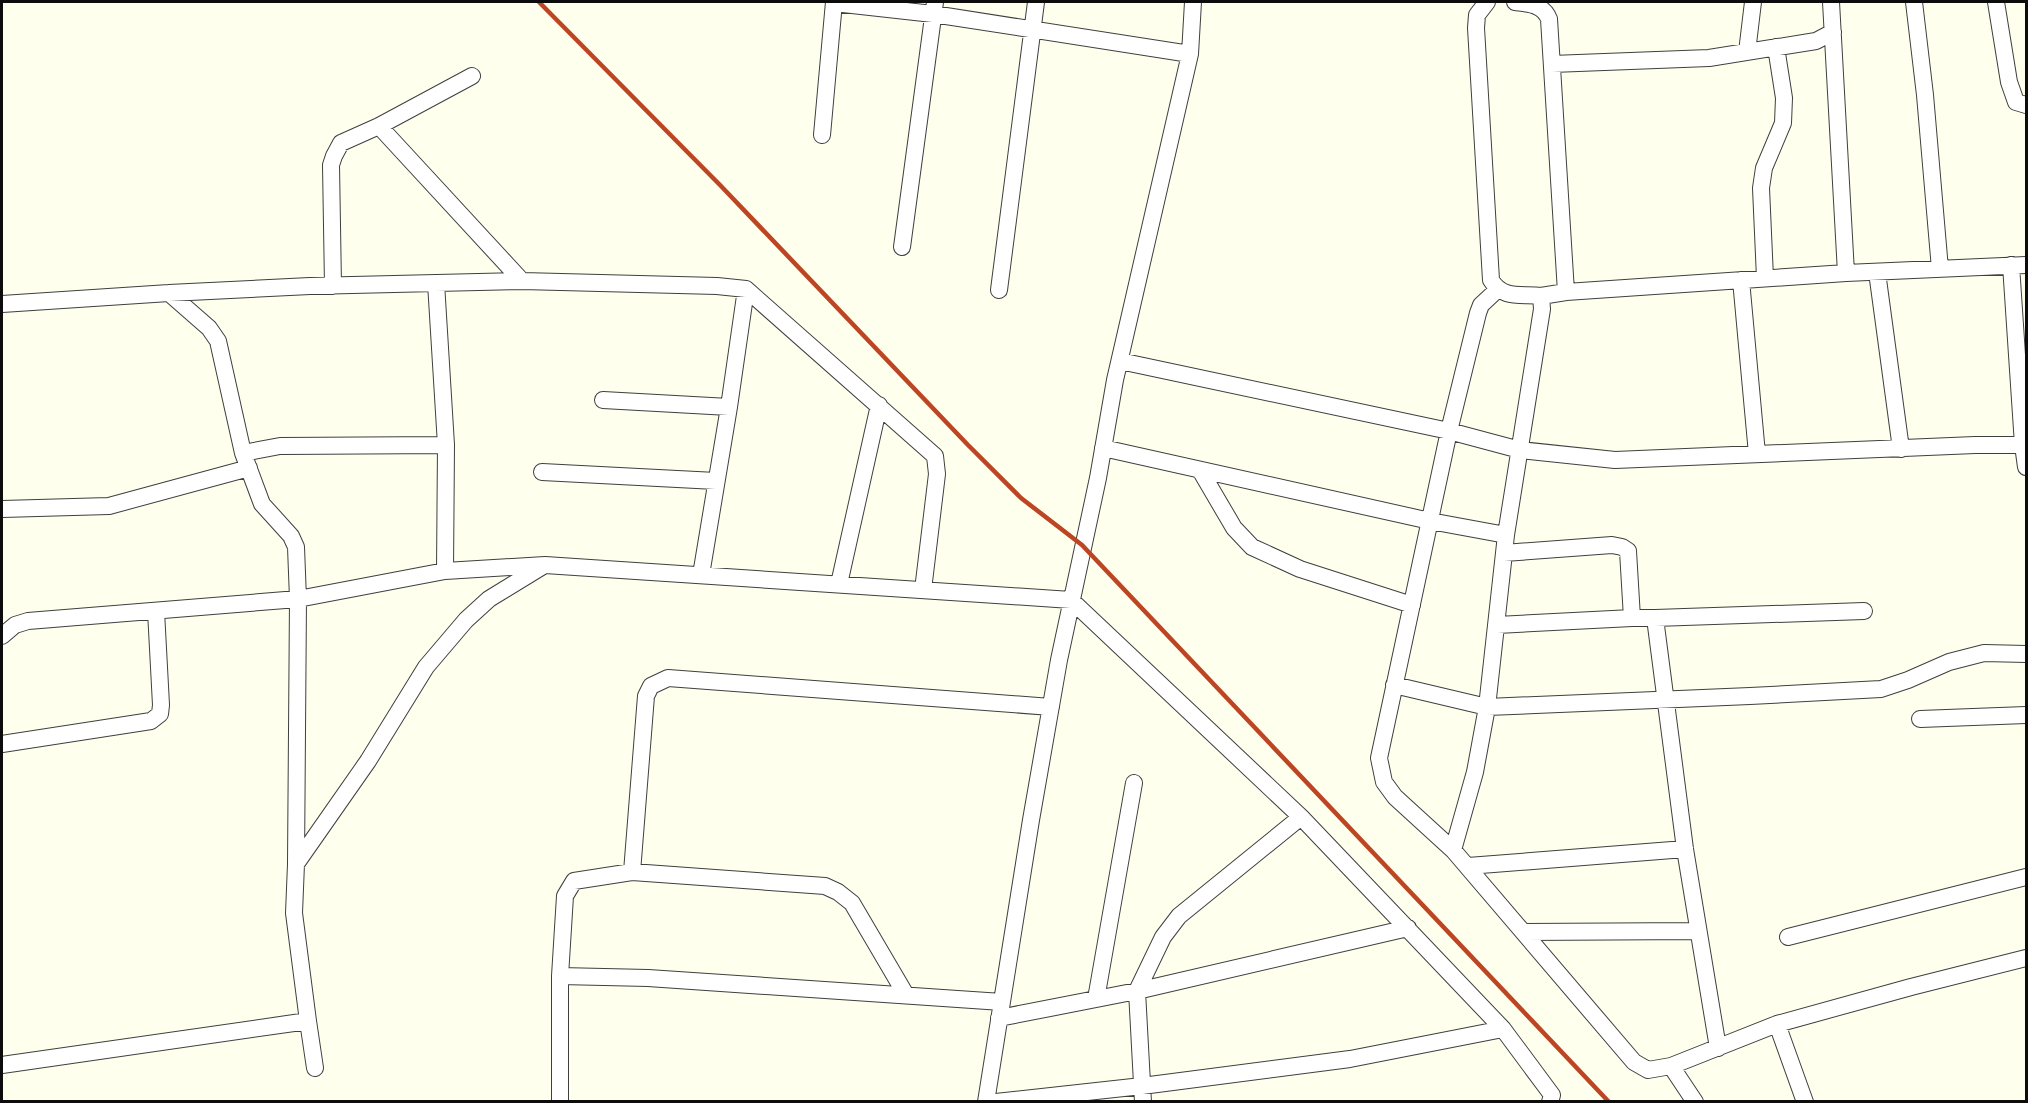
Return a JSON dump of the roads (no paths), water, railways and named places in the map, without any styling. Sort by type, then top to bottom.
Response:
[{"type":"street","points":[[822,135],[834,2],[934,8],[1031,29],[1190,54]]},
{"type":"street","points":[[999,290],[1036,2]]},
{"type":"street","points":[[986,1101],[1031,820],[1071,600],[1120,361],[1190,54],[1193,2]]},
{"type":"street","points":[[1487,2],[1477,15],[1476,28],[1491,280],[1497,290],[1505,293],[1541,296],[1566,292],[1766,278],[2019,265],[2023,446],[2026,467]]},
{"type":"street","points":[[1515,2],[1536,6],[1546,13],[1549,19],[1566,292]]},
{"type":"street","points":[[1747,52],[1753,2]]},
{"type":"street","points":[[1831,2],[1846,273]]},
{"type":"street","points":[[1914,2],[1940,268]]},
{"type":"street","points":[[1996,2],[2009,82],[2016,102],[2026,105]]},
{"type":"street","points":[[902,247],[934,8]]},
{"type":"street","points":[[1552,64],[1709,58],[1816,41],[1833,32]]},
{"type":"street","points":[[1766,278],[1761,188],[1764,168],[1783,123],[1784,99],[1776,47]]},
{"type":"street","points":[[333,286],[332,165],[333,156],[341,143],[379,126],[472,76]]},
{"type":"street","points":[[379,126],[522,281]]},
{"type":"street","points":[[1877,272],[1901,449]]},
{"type":"street","points":[[1741,280],[1757,454]]},
{"type":"street","points":[[2,304],[169,293],[522,281],[717,286],[746,289],[935,456],[937,474],[923,590]]},
{"type":"street","points":[[436,283],[446,445],[445,571]]},
{"type":"street","points":[[701,575],[746,289]]},
{"type":"street","points":[[1497,290],[1481,305],[1478,313],[1449,431],[1379,758],[1384,782],[1395,796],[1468,866],[1634,1062],[1648,1070],[1671,1066],[1777,1024],[2026,958]]},
{"type":"street","points":[[169,293],[209,328],[218,341],[246,461],[262,504],[291,536],[296,547],[298,599],[294,913],[315,1068]]},
{"type":"street","points":[[1453,850],[1475,772],[1487,707],[1506,535],[1542,309],[1541,296]]},
{"type":"street","points":[[1120,361],[1449,431],[1520,450],[1615,460],[1975,445],[2023,446]]},
{"type":"street","points":[[603,400],[729,407]]},
{"type":"street","points":[[839,584],[879,405]]},
{"type":"street","points":[[2,509],[110,506],[246,461],[280,446],[446,445]]},
{"type":"street","points":[[1103,448],[1430,521],[1506,535]]},
{"type":"street","points":[[1200,470],[1234,528],[1252,547],[1300,569],[1412,605]]},
{"type":"street","points":[[542,472],[716,481]]},
{"type":"street","points":[[1504,553],[1612,545],[1622,547],[1628,551],[1632,618]]},
{"type":"street","points":[[296,864],[368,760],[433,659],[466,620],[489,599],[545,565]]},
{"type":"street","points":[[2,636],[15,625],[28,621],[298,599],[445,571],[545,565],[1071,600],[1301,817],[1503,1029],[1553,1099]]},
{"type":"street","points":[[2,744],[151,721],[160,714],[156,611]]},
{"type":"street","points":[[1497,625],[1632,618],[1864,611]]},
{"type":"street","points":[[1655,618],[1684,849],[1718,1048]]},
{"type":"street","points":[[1394,685],[1487,707],[1881,689],[1908,681],[1949,662],[1984,653],[2026,654]]},
{"type":"street","points":[[632,872],[646,696],[651,686],[668,678],[1051,707]]},
{"type":"street","points":[[1920,719],[2026,715]]},
{"type":"street","points":[[1096,999],[1134,783]]},
{"type":"street","points":[[1142,1094],[1137,991],[1163,937],[1179,916],[1301,817]]},
{"type":"street","points":[[1468,866],[1684,849]]},
{"type":"street","points":[[560,1101],[560,976],[565,896],[574,881],[632,872],[825,886],[838,892],[852,903],[906,995]]},
{"type":"street","points":[[1788,937],[2026,877]]},
{"type":"street","points":[[999,1018],[1137,991],[1408,928]]},
{"type":"street","points":[[1524,932],[1698,931]]},
{"type":"street","points":[[560,976],[648,978],[1002,1002]]},
{"type":"street","points":[[2,1065],[308,1021]]},
{"type":"street","points":[[1777,1024],[1805,1101]]},
{"type":"street","points":[[996,1101],[1142,1094],[1350,1059],[1503,1029]]},
{"type":"street","points":[[1671,1066],[1695,1101]]},
{"type":"railway","points":[[539,2],[720,185],[968,445],[1021,498],[1082,545],[1609,1102]]}]
